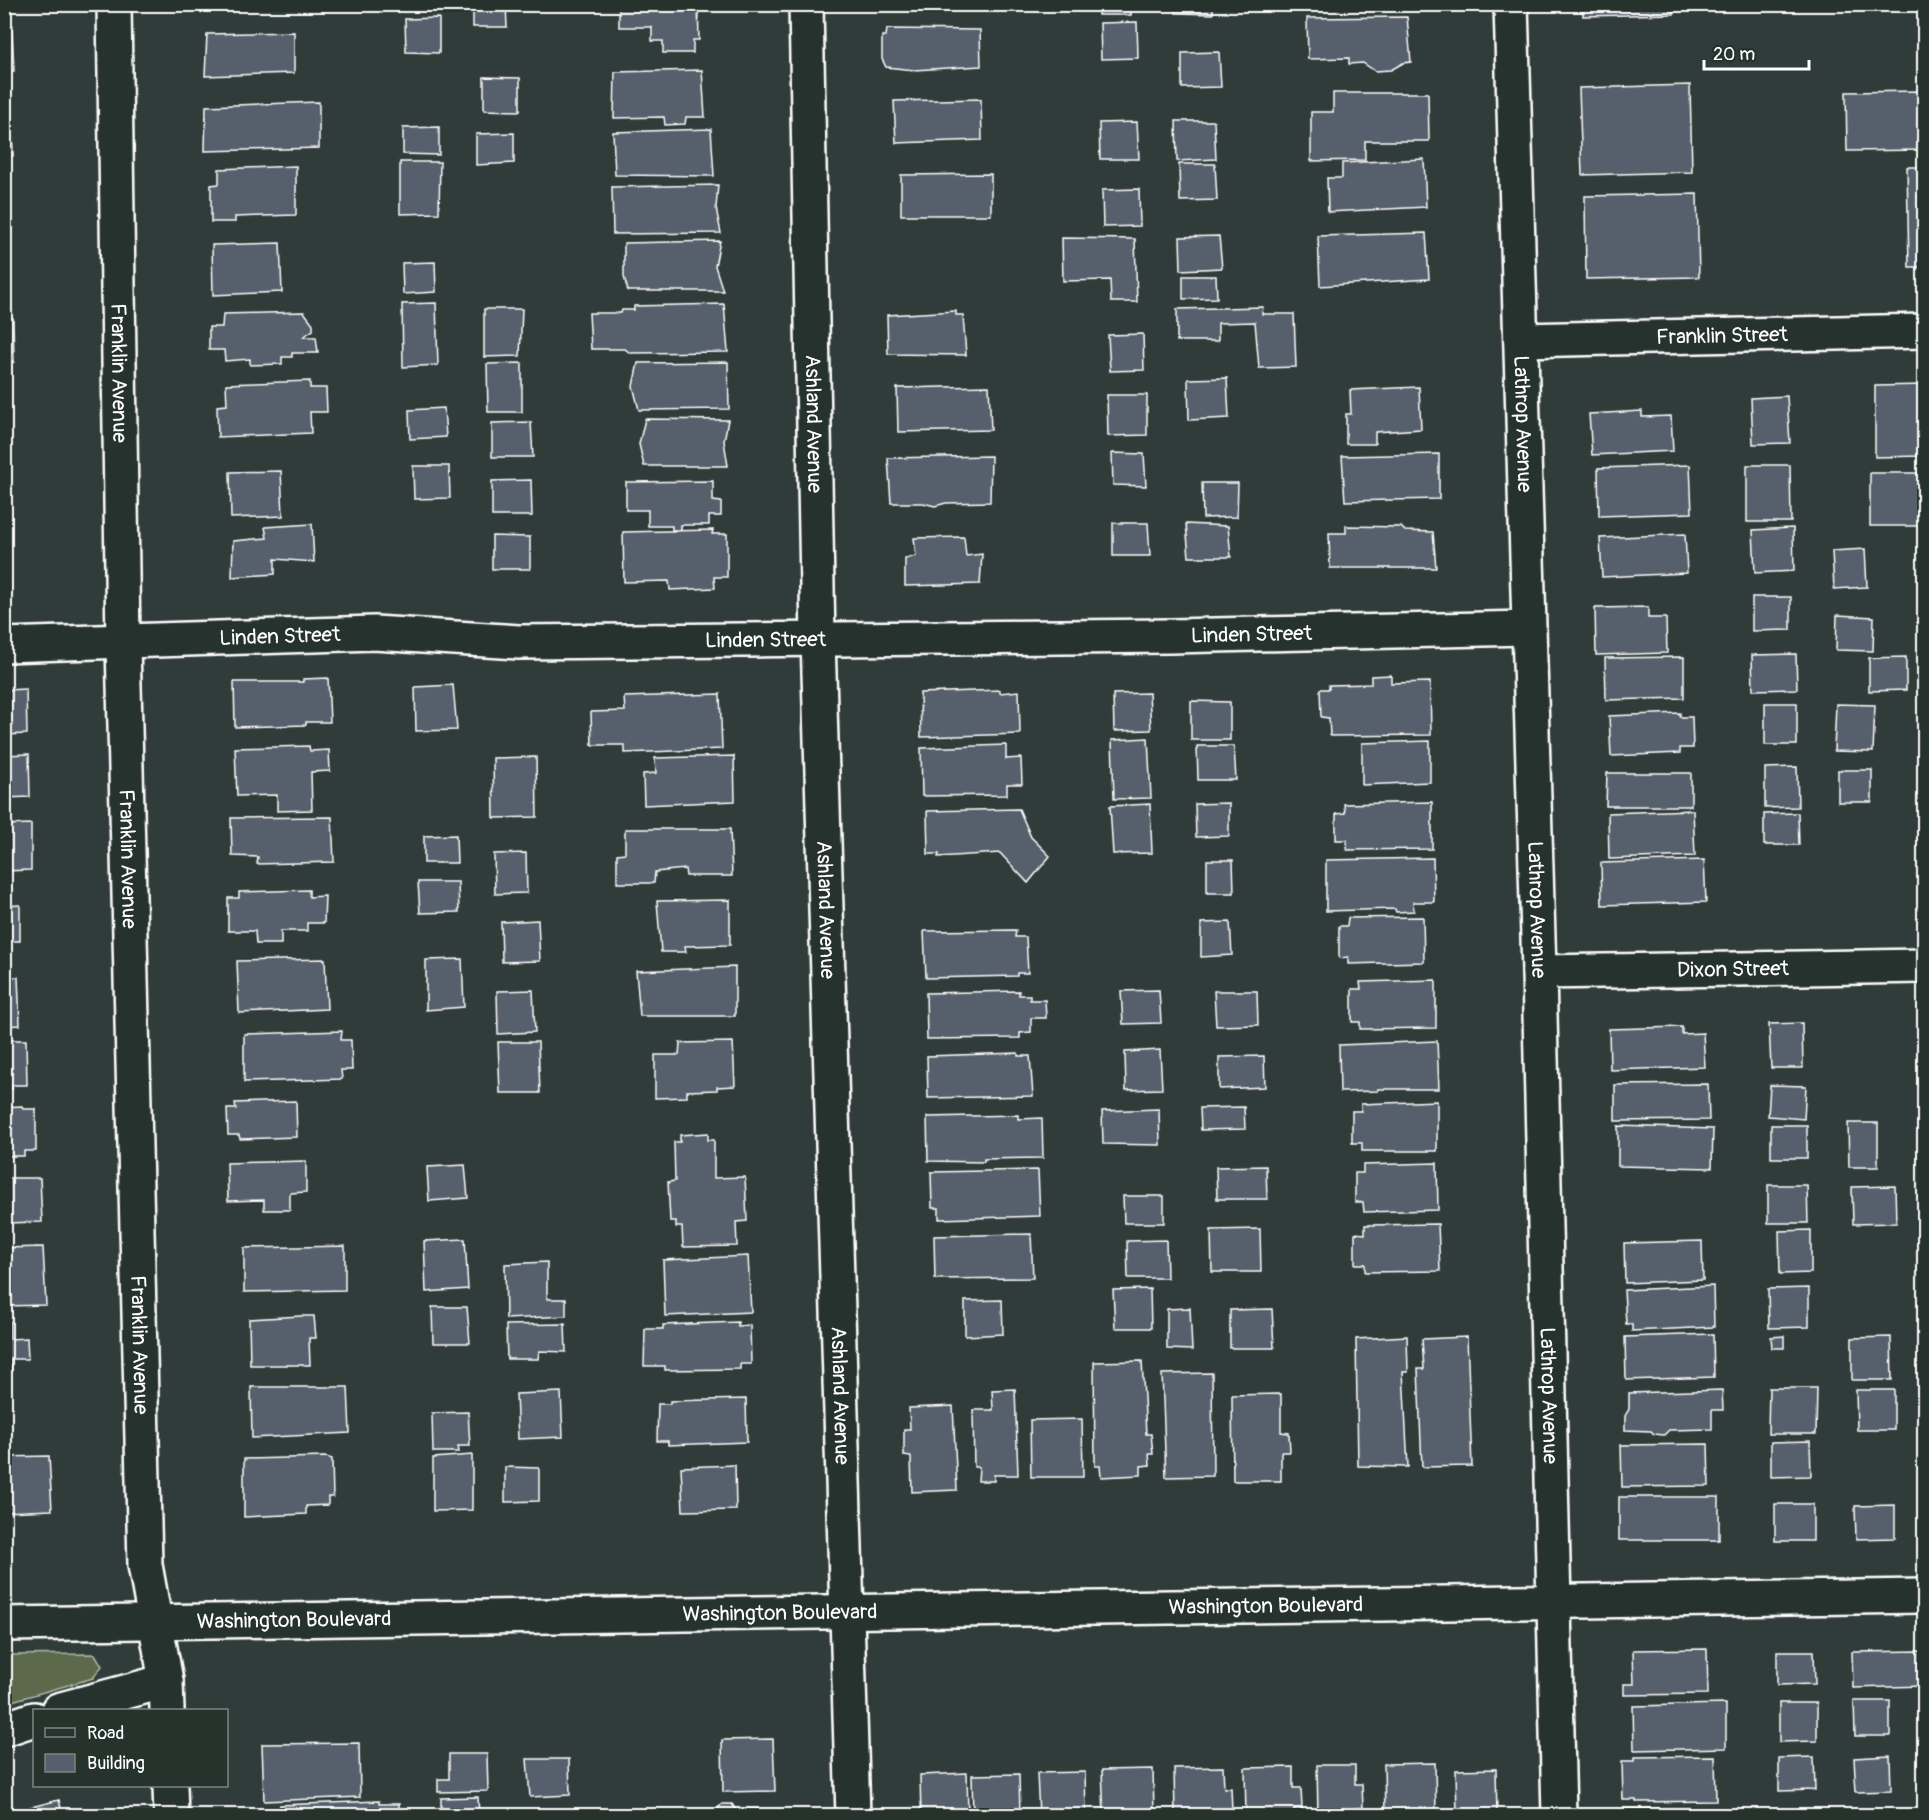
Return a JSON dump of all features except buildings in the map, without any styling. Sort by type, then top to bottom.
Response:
[{"type":"street","name":"Franklin Avenue","points":[[114,4],[123,643],[145,1565],[167,1696]]},
{"type":"street","name":"Ashland Avenue","points":[[806,4],[818,639],[849,1613],[853,1815]]},
{"type":"street","name":"Lathrop Avenue","points":[[1511,4],[1539,972],[1559,1815]]},
{"type":"street","name":"Franklin Street","points":[[1521,340],[1924,331]]},
{"type":"street","name":"Linden Street","points":[[4,645],[123,643],[374,633],[519,642],[1171,636],[1528,628]]},
{"type":"street","name":"Dixon Street","points":[[1539,972],[1924,966]]},
{"type":"street","name":"Washington Boulevard","points":[[4,1624],[1924,1596]]},
{"type":"street","points":[[66,1709],[167,1696]]},
{"type":"street","points":[[4,1730],[33,1719]]},
{"type":"street","points":[[170,1787],[171,1815]]},
{"type":"green space","points":[[95,1654],[102,1666],[93,1678],[5,1703],[5,1655]]}]
